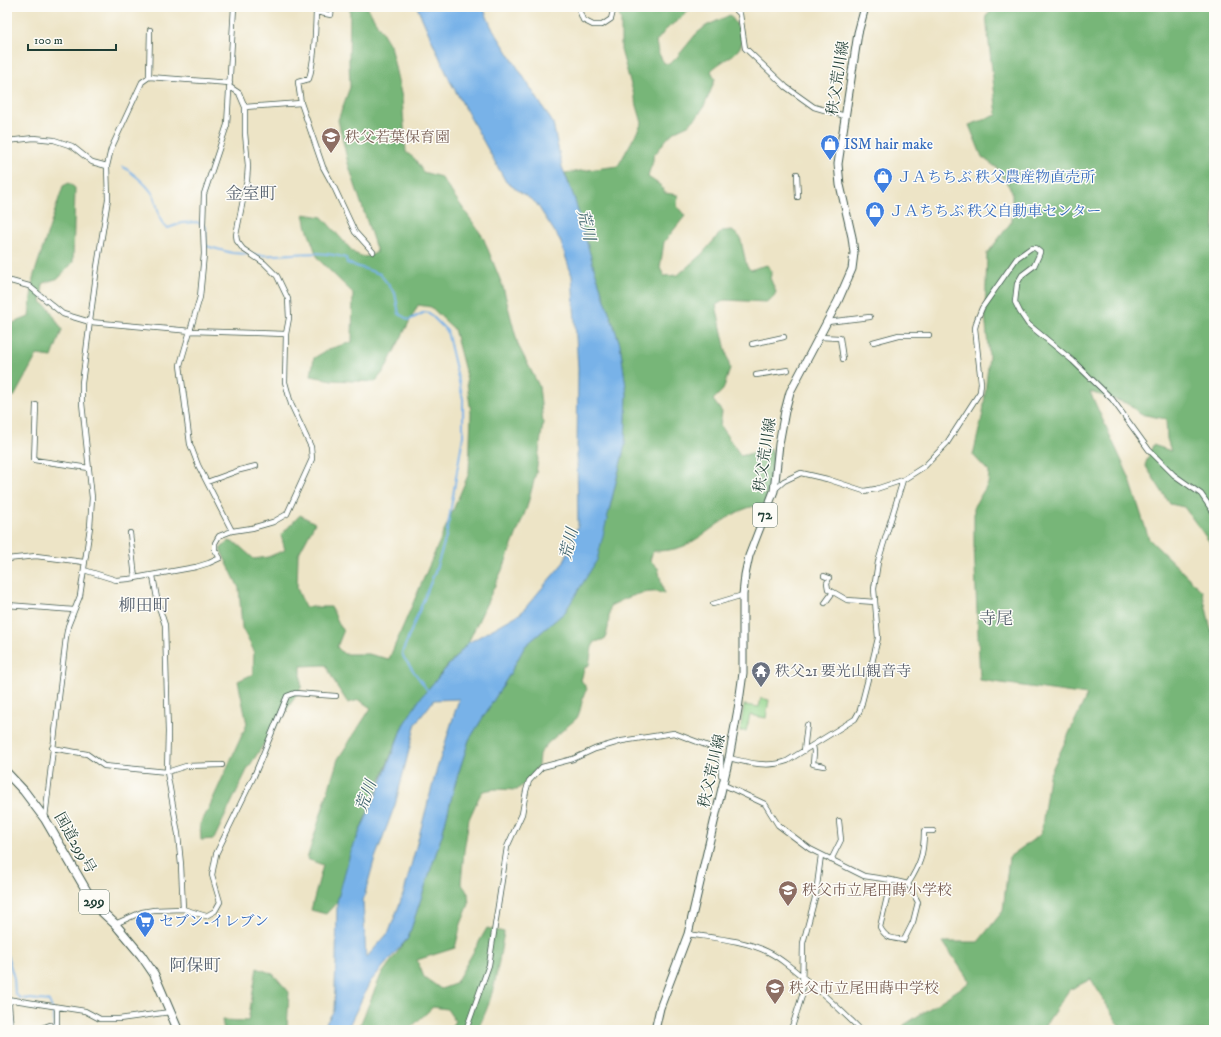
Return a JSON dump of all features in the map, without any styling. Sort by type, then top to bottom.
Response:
[{"type":"highway","name":"国道299号","points":[[7,773],[24,791],[45,819],[89,895],[99,909],[115,924],[141,955],[154,974],[178,1030]]},
{"type":"main road","name":"秩父荒川線","points":[[654,1030],[658,1014],[688,934],[729,758],[743,674],[743,595],[745,575],[749,556],[774,490],[779,444],[790,392],[838,301],[852,269],[854,253],[852,237],[840,185],[838,164],[858,33],[865,7]]},
{"type":"street","points":[[232,532],[198,465],[190,444],[180,365],[200,297],[204,254],[204,194],[227,125],[234,7]]},
{"type":"street","points":[[332,7],[331,15],[316,12],[315,42],[311,72],[309,79],[298,82],[300,103],[323,168],[334,187],[355,232],[373,252]]},
{"type":"street","points":[[578,7],[583,20],[593,26],[602,25],[611,19],[614,7]]},
{"type":"street","points":[[733,7],[740,14],[745,48],[786,87],[814,107],[845,116]]},
{"type":"street","points":[[149,77],[150,30]]},
{"type":"street","points":[[45,819],[66,637],[80,596],[90,527],[92,498],[82,403],[82,383],[97,267],[108,199],[107,166],[111,149],[142,82],[149,77],[230,85],[239,93],[245,108],[245,133],[248,166],[247,180],[236,235],[237,242],[243,249],[264,263],[277,276],[288,299],[289,318],[286,334],[285,382],[291,404],[312,447],[312,459],[287,514],[273,522],[219,536],[216,539],[215,550],[220,558],[210,563],[153,576],[116,580],[84,570]]},
{"type":"street","points":[[245,108],[300,103]]},
{"type":"street","points":[[7,141],[34,138],[54,140],[72,146],[92,162],[107,166]]},
{"type":"street","points":[[797,174],[798,197]]},
{"type":"street","points":[[774,490],[784,481],[801,473],[827,479],[864,491],[876,489],[903,480],[925,466],[946,443],[980,392],[981,383],[975,328],[982,308],[1017,258],[1031,248],[1035,248],[1040,252],[1040,255],[1034,266],[1022,275],[1017,284],[1015,302],[1028,324],[1073,361],[1112,399],[1149,450],[1174,475],[1200,494],[1214,513]]},
{"type":"street","points":[[7,280],[29,286],[62,314],[90,322],[191,331],[286,334]]},
{"type":"street","points":[[827,322],[870,317]]},
{"type":"street","points":[[873,342],[898,335],[929,335]]},
{"type":"street","points":[[752,344],[784,337]]},
{"type":"street","points":[[818,337],[840,338],[843,359]]},
{"type":"street","points":[[756,375],[788,370]]},
{"type":"street","points":[[36,405],[34,460],[89,468]]},
{"type":"street","points":[[207,482],[256,466]]},
{"type":"street","points":[[729,758],[768,766],[779,764],[787,761],[856,719],[872,665],[878,638],[874,589],[878,562],[903,480]]},
{"type":"street","points":[[130,533],[135,578]]},
{"type":"street","points":[[7,559],[36,556],[84,562]]},
{"type":"street","points":[[153,576],[158,604],[165,624],[168,724],[167,772],[178,834],[183,909]]},
{"type":"street","points":[[824,576],[829,578],[827,583],[828,589],[847,600],[875,602]]},
{"type":"street","points":[[825,603],[833,592]]},
{"type":"street","points":[[713,604],[743,595]]},
{"type":"street","points":[[7,605],[74,610]]},
{"type":"street","points":[[115,924],[142,912],[154,910],[183,909],[206,916],[215,911],[220,902],[212,875],[216,854],[254,776],[287,696],[295,693],[336,696]]},
{"type":"street","points":[[804,751],[807,725]]},
{"type":"street","points":[[466,1030],[489,966],[507,847],[522,814],[529,781],[542,767],[622,741],[674,733],[716,749],[721,757],[721,775],[724,776]]},
{"type":"street","points":[[813,745],[813,764],[824,766]]},
{"type":"street","points":[[52,748],[87,754],[104,766],[167,772],[186,766],[222,765]]},
{"type":"street","points":[[722,784],[765,804],[778,825],[810,849],[821,855],[864,876],[891,880],[908,884],[918,902],[913,922],[904,940],[887,937],[880,927],[891,880]]},
{"type":"street","points":[[831,860],[841,840],[839,821]]},
{"type":"street","points":[[908,884],[918,869],[924,847],[924,831],[933,831]]},
{"type":"street","points":[[790,1030],[802,996],[803,943],[816,894],[821,855]]},
{"type":"street","points":[[688,934],[744,944],[775,955],[842,1011],[861,1030]]},
{"type":"street","points":[[11,1030],[9,1000],[85,1011],[100,1018],[119,1019],[170,1012]]},
{"type":"street","points":[[57,1007],[57,1030]]},
{"type":"street","points":[[37,1030],[50,1025]]},
{"type":"green space","points":[[350,7],[367,7],[390,45],[402,98],[406,152],[415,159],[423,172],[441,177],[483,237],[503,287],[518,345],[539,386],[543,423],[536,473],[527,507],[504,566],[468,643],[441,673],[403,725],[357,838],[337,902],[326,914],[311,910],[323,865],[307,859],[338,759],[371,708],[359,700],[348,703],[336,685],[326,665],[301,666],[301,688],[248,768],[214,839],[201,840],[200,824],[207,812],[247,724],[238,681],[253,674],[254,651],[242,628],[239,588],[220,549],[229,541],[237,544],[254,559],[268,557],[285,550],[281,535],[300,515],[315,523],[298,555],[297,588],[305,607],[331,607],[343,632],[337,647],[344,654],[368,654],[389,659],[469,473],[471,413],[466,375],[454,329],[431,307],[418,305],[384,371],[375,382],[332,380],[311,376],[314,358],[329,349],[352,342],[353,293],[318,259],[307,228],[304,214],[322,217],[354,253],[366,257],[377,252],[348,163],[338,120],[350,87]]},
{"type":"green space","points":[[616,7],[690,7],[686,13],[667,29],[656,42],[658,52],[664,63],[670,64],[696,34],[706,26],[730,15],[740,31],[742,39],[738,50],[711,71],[715,79],[702,110],[688,125],[671,134],[653,156],[653,162],[648,177],[660,185],[665,193],[678,195],[677,206],[685,216],[664,242],[660,268],[664,276],[678,275],[702,254],[722,231],[731,230],[740,237],[747,267],[751,270],[768,265],[772,272],[770,278],[776,292],[773,298],[766,302],[725,300],[716,305],[730,369],[723,390],[713,400],[722,412],[720,426],[741,456],[771,448],[774,459],[765,505],[754,506],[733,515],[684,546],[669,550],[653,551],[650,560],[658,568],[664,594],[655,592],[641,593],[610,606],[608,628],[605,639],[595,642],[592,647],[589,665],[585,667],[581,680],[587,689],[577,718],[548,743],[539,754],[538,766],[525,783],[517,790],[494,789],[483,791],[479,797],[469,819],[461,883],[468,893],[469,904],[461,924],[455,948],[417,960],[424,977],[441,989],[455,984],[487,928],[504,932],[488,1007],[477,1030],[449,1030],[455,1021],[447,1009],[433,1007],[408,1030],[358,1030],[381,975],[408,938],[442,835],[455,784],[469,740],[508,677],[525,646],[565,612],[610,507],[625,445],[627,394],[620,344],[594,268],[574,197],[565,173],[618,166],[642,123],[621,50],[621,20]]},
{"type":"green space","points":[[996,7],[1214,7],[1214,548],[1184,507],[1170,504],[1145,465],[1153,445],[1171,451],[1167,439],[1166,419],[1140,414],[1129,404],[1090,392],[1129,477],[1149,539],[1202,591],[1214,642],[1214,1030],[1122,1030],[1091,979],[1069,990],[1042,1030],[903,1030],[904,1025],[970,982],[943,942],[978,942],[1003,911],[1009,857],[1041,834],[1049,776],[1087,695],[980,680],[974,545],[974,506],[988,484],[989,472],[973,455],[983,413],[989,356],[985,315],[987,254],[1012,221],[1012,191],[997,168],[982,157],[969,125],[997,115],[986,16]]},
{"type":"green space","points":[[69,183],[75,188],[73,262],[59,278],[43,283],[41,302],[49,308],[62,330],[52,357],[37,355],[14,397],[7,394],[7,341],[13,323],[29,317],[33,278],[63,186]]},
{"type":"green space","points":[[761,698],[769,700],[766,718],[750,715],[746,731],[740,731],[744,705],[759,707]]},
{"type":"green space","points":[[257,968],[273,974],[289,992],[287,1030],[224,1030],[222,1020],[248,1021]]},
{"type":"water","points":[[417,7],[483,7],[491,26],[553,123],[562,167],[574,197],[594,268],[620,344],[627,394],[625,445],[597,560],[565,612],[525,646],[508,677],[469,740],[455,784],[442,835],[408,938],[370,982],[347,1030],[322,1030],[334,1010],[337,902],[350,854],[377,793],[403,725],[422,696],[468,643],[521,613],[564,562],[578,525],[578,368],[572,276],[560,240],[536,203],[506,182],[450,81]],"holes":[[[459,699],[436,772],[404,892],[389,932],[366,958],[363,901],[374,861],[395,805],[416,723],[434,700]]]},
{"type":"waterway","points":[[122,166],[148,187],[154,196],[160,219],[164,226],[168,228],[182,223],[197,222],[206,227],[206,246],[232,253],[248,254]]},
{"type":"waterway","points":[[254,255],[312,253],[334,255],[346,258],[347,263],[380,274],[395,293],[399,314],[409,320],[425,312],[429,313],[447,331],[463,399],[463,436],[446,537],[435,572],[402,653],[428,691]]},
{"type":"waterway","points":[[7,955],[14,978],[15,994],[20,998],[49,1001],[53,1011],[54,1030]]},
{"type":"place","name":"秩父若葉保育園","points":[[331,154]]},
{"type":"place","name":"ISM hair make","points":[[830,161]]},
{"type":"place","name":"ＪＡちちぶ 秩父農産物直売所","points":[[883,194]]},
{"type":"place","name":"ＪＡちちぶ 秩父自動車センター","points":[[875,228]]},
{"type":"place","name":"秩父21 要光山観音寺","points":[[761,688]]},
{"type":"place","name":"秩父市立尾田蒔小学校","points":[[788,907]]},
{"type":"place","name":"セブン-イレブン","points":[[145,938]]},
{"type":"place","name":"秩父市立尾田蒔中学校","points":[[775,1005]]},
{"type":"district","name":"金室町","points":[[251,194]]},
{"type":"district","name":"柳田町","points":[[144,606]]},
{"type":"district","name":"寺尾","points":[[996,619]]},
{"type":"district","name":"阿保町","points":[[195,966]]},
{"type":"water label","name":"荒川","points":[[586,225]]},
{"type":"water label","name":"荒川","points":[[569,544]]},
{"type":"water label","name":"荒川","points":[[366,796]]}]
